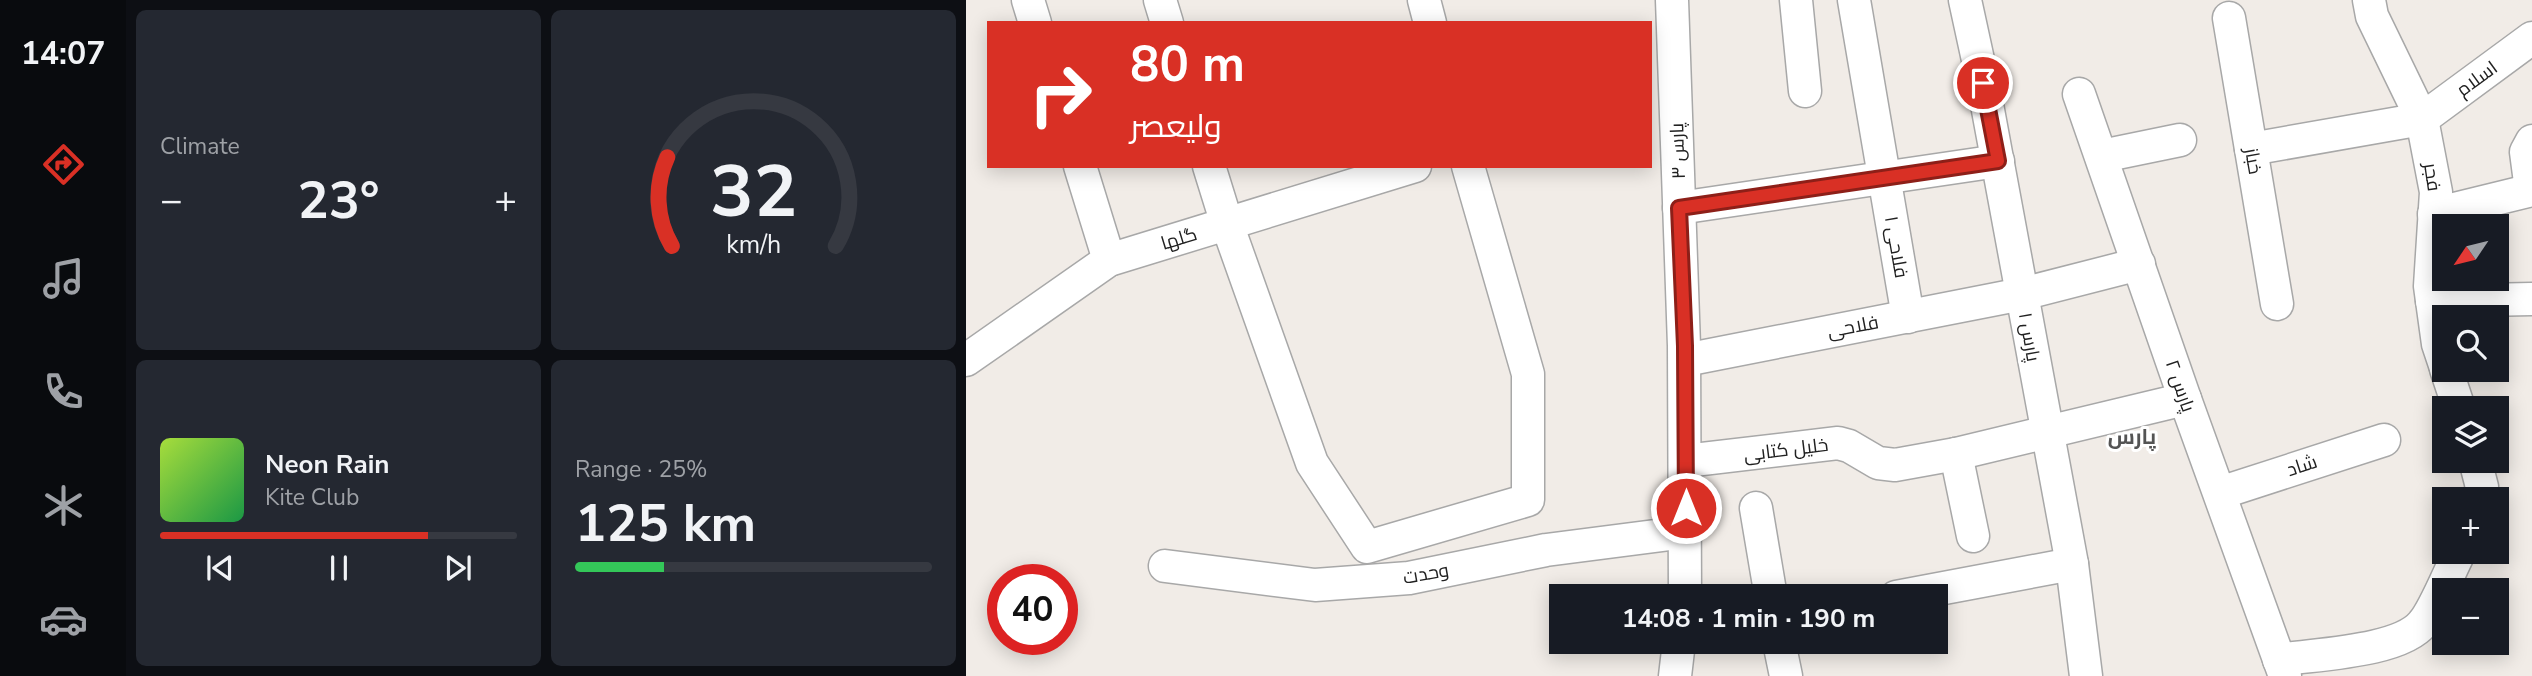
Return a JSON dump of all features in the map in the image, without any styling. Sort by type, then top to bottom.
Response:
[{"type":"street","points":[[1028,0],[1034,21]]},
{"type":"street","points":[[1160,0],[1166,21]]},
{"type":"street","points":[[1424,0],[1429,21]]},
{"type":"street","name":"پارس ۳","points":[[1672,0],[1664,132],[1679,208],[1685,360],[1685,584]]},
{"type":"street","points":[[1796,0],[1805,91]]},
{"type":"street","name":"فلاحی ۱","points":[[1854,0],[1908,317]]},
{"type":"street","name":"پارس ۱","points":[[1965,0],[1998,161],[2072,565],[2087,676]]},
{"type":"street","name":"فجر","points":[[2369,0],[2372,16],[2422,119],[2436,191],[2434,214]]},
{"type":"street","name":"خباز","points":[[2229,18],[2277,304]]},
{"type":"street","name":"اسلام","points":[[2422,119],[2532,38]]},
{"type":"street","name":"پارس ۲","points":[[2079,94],[2282,668]]},
{"type":"street","points":[[2251,149],[2422,119]]},
{"type":"street","points":[[2102,156],[2180,140]]},
{"type":"street","points":[[2434,214],[2532,190],[2526,152],[2532,141]]},
{"type":"street","points":[[1679,208],[1998,161]]},
{"type":"street","points":[[1081,168],[1109,260]]},
{"type":"street","points":[[1210,168],[1312,463],[1367,547],[1528,500],[1528,374],[1469,168]]},
{"type":"street","name":"گلها","points":[[966,360],[1109,260],[1409,168]]},
{"type":"street","name":"فجر","points":[[2432,250],[2430,286],[2433,305]]},
{"type":"street","name":"فلاحی","points":[[1685,360],[2022,295],[2138,264]]},
{"type":"street","points":[[2432,301],[2532,299]]},
{"type":"street","name":"خلیل کتابی","points":[[1685,461],[1838,443],[1849,446],[1878,463],[1886,464],[1956,454],[2185,399]]},
{"type":"street","name":"شاد","points":[[2220,493],[2384,440]]},
{"type":"street","points":[[1956,454],[1973,536]]},
{"type":"street","points":[[1756,508],[1769,584]]},
{"type":"street","name":"وحدت","points":[[1165,566],[1315,585],[1409,578],[1546,550],[1686,531]]},
{"type":"street","points":[[2282,668],[2388,645],[2409,636],[2424,623],[2454,564]]},
{"type":"street","points":[[1948,588],[2072,565]]},
{"type":"street","points":[[1675,676],[1678,654]]},
{"type":"street","points":[[1781,654],[1786,676]]},
{"type":"district","name":"پارس","points":[[2132,437]]},
{"type":"route","points":[[1686,508],[1685,346],[1679,208],[1998,161],[1983,83]]}]
